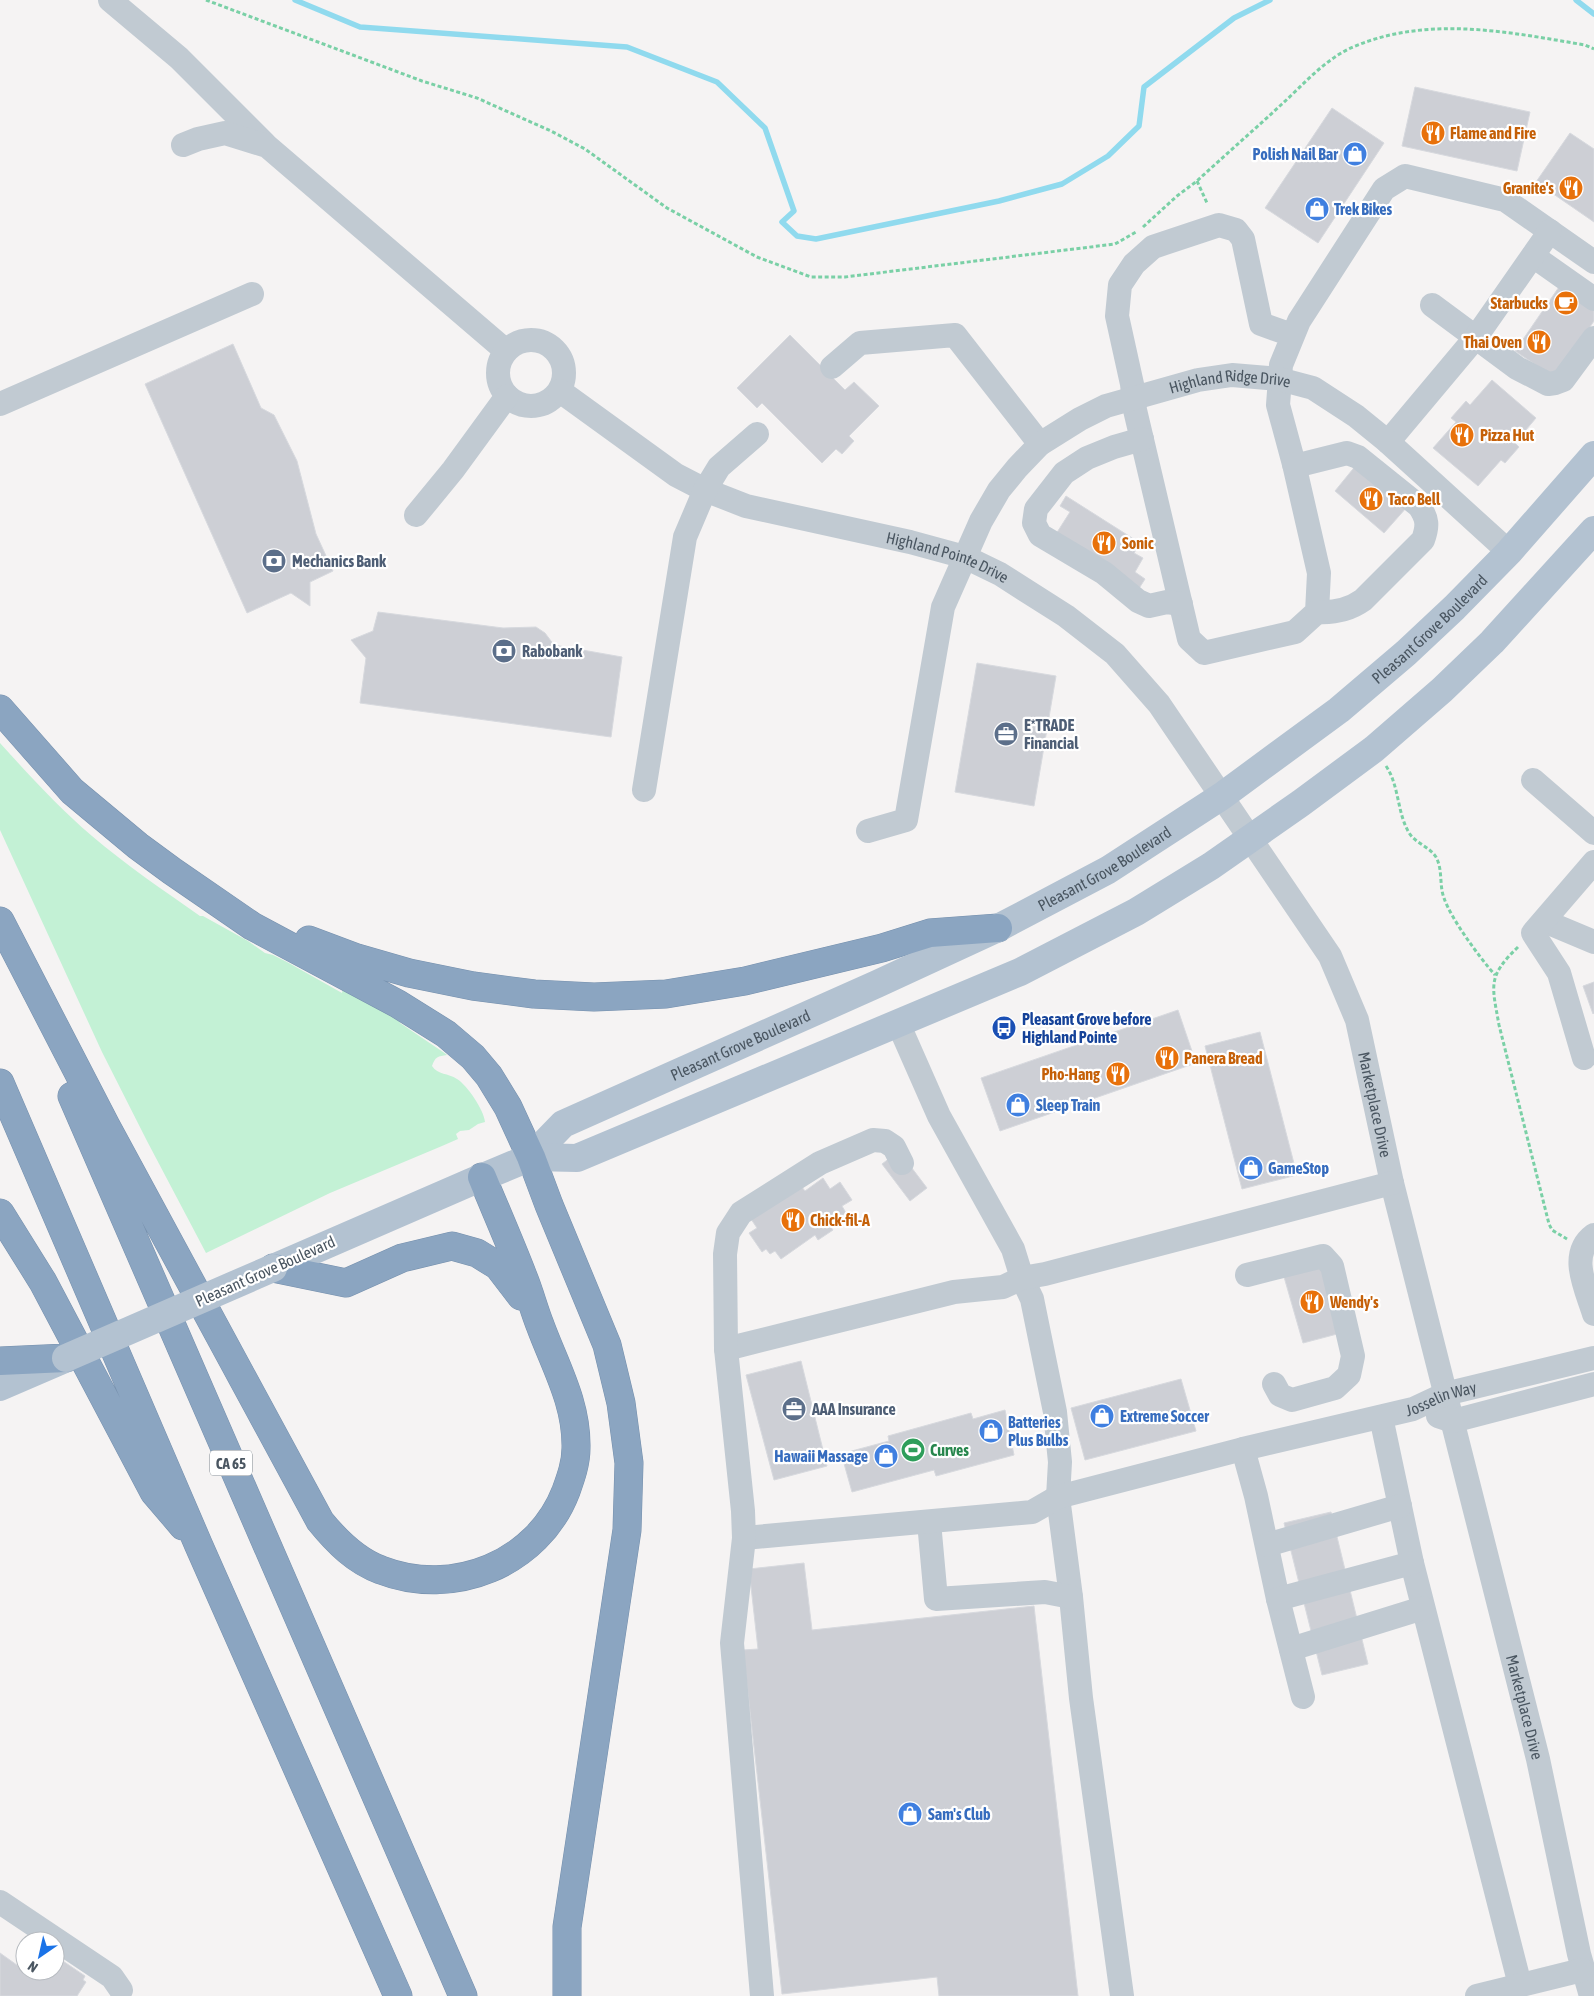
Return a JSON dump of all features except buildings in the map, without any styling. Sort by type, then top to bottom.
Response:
[{"type":"highway","points":[[0,709],[72,791],[138,846],[252,926],[398,1004],[446,1034],[473,1057],[488,1076],[508,1107],[531,1157],[607,1345],[621,1403],[629,1463],[627,1530],[567,1927],[567,1996]]},
{"type":"highway","points":[[211,897],[301,937],[357,958],[409,973],[473,986],[526,993],[594,997],[666,994],[745,981],[882,948],[930,932],[998,928]]},
{"type":"highway","points":[[0,921],[111,1134],[320,1521],[336,1541],[356,1557],[379,1570],[402,1577],[426,1581],[452,1580],[498,1566],[517,1554],[536,1538],[552,1518],[563,1498],[573,1472],[576,1449],[576,1423],[569,1397],[540,1326],[525,1280],[482,1177]]},
{"type":"highway","name":"CA 65","points":[[0,930],[463,1996]]},
{"type":"highway","points":[[0,1083],[200,1546],[398,1996]]},
{"type":"highway","points":[[0,1214],[43,1282],[154,1492],[200,1546]]},
{"type":"highway","points":[[273,1268],[346,1283],[402,1258],[452,1246],[477,1253],[498,1266],[512,1283],[540,1326]]},
{"type":"highway","points":[[2,1378],[66,1358]]},
{"type":"main road","name":"Pleasant Grove Boulevard","points":[[531,1157],[563,1124],[878,984],[998,928],[1108,870],[1222,796],[1339,710],[1454,608],[1509,552],[1594,455]]},
{"type":"main road","name":"Pleasant Grove Boulevard","points":[[66,1358],[531,1157],[577,1158],[1020,972],[1120,921],[1211,866],[1251,839],[1374,749],[1442,690],[1492,642],[1594,530]]},
{"type":"street","points":[[110,0],[179,58],[267,146],[506,352]]},
{"type":"street","points":[[183,145],[198,138],[225,134],[267,146]]},
{"type":"street","points":[[1318,612],[1319,572],[1278,405],[1281,365],[1299,321],[1384,189],[1405,176],[1505,200],[1594,262]]},
{"type":"street","points":[[1292,335],[1261,324],[1243,239],[1236,230],[1219,225],[1153,247],[1134,264],[1120,285],[1117,316],[1142,439],[1188,639],[1204,653],[1295,632],[1318,612],[1334,613],[1354,606],[1422,540],[1427,528],[1427,517],[1419,506],[1358,457],[1347,453],[1303,464],[1294,464]]},
{"type":"street","points":[[1388,442],[1476,337],[1550,231]]},
{"type":"street","points":[[1532,256],[1594,299]]},
{"type":"street","points":[[0,404],[252,294]]},
{"type":"street","points":[[1432,305],[1517,368],[1548,384],[1556,384],[1563,380],[1594,338]]},
{"type":"street","points":[[832,368],[860,343],[955,335],[1040,444]]},
{"type":"street","points":[[524,340],[543,341],[551,346],[562,358],[564,383],[560,391],[552,400],[543,405],[533,407],[522,406],[507,396],[500,385],[498,375],[499,364],[506,352],[516,343],[524,340]]},
{"type":"street","name":"Highland Ridge Drive","points":[[868,831],[906,820],[943,607],[987,509],[1016,468],[1040,444],[1080,419],[1106,406],[1198,380],[1232,375],[1279,379],[1313,388],[1356,416],[1388,442],[1509,552]]},
{"type":"street","name":"Highland Pointe Drive","points":[[560,391],[676,475],[705,490],[746,506],[910,542],[965,557],[1000,574],[1066,616],[1115,654],[1159,704],[1251,839]]},
{"type":"street","points":[[416,515],[453,470],[507,396]]},
{"type":"street","points":[[644,790],[685,537],[705,490],[719,467],[757,434]]},
{"type":"street","points":[[1142,439],[1114,447],[1087,458],[1064,473],[1036,509],[1034,523],[1040,535],[1104,574],[1138,600],[1149,606],[1167,602],[1180,604]]},
{"type":"street","points":[[1533,780],[1594,833]]},
{"type":"street","name":"Marketplace Drive","points":[[1251,839],[1330,956],[1357,1020],[1392,1183],[1538,1759],[1582,1970],[1591,1996]]},
{"type":"street","points":[[1538,927],[1594,862]]},
{"type":"street","points":[[1538,927],[1594,942]]},
{"type":"street","points":[[1538,927],[1559,973],[1584,1058]]},
{"type":"street","points":[[898,1023],[939,1116],[1013,1249],[1022,1278],[1032,1299],[1055,1412],[1060,1462],[1058,1498],[1071,1597],[1081,1698],[1122,1996]]},
{"type":"street","points":[[762,1996],[732,1643],[744,1538],[743,1511],[726,1349],[725,1254],[728,1233],[741,1214],[820,1163],[873,1140],[885,1140],[894,1147],[902,1163]]},
{"type":"street","points":[[726,1349],[954,1292],[1003,1287],[1022,1278],[1045,1274],[1392,1183]]},
{"type":"street","points":[[1587,1243],[1580,1268],[1594,1314]]},
{"type":"street","points":[[1247,1275],[1323,1256],[1332,1266],[1353,1356],[1349,1376],[1334,1388],[1292,1400],[1280,1394],[1274,1384]]},
{"type":"street","name":"Josselin Way","points":[[1413,1408],[1445,1394],[1594,1358]]},
{"type":"street","name":"Josselin Way","points":[[1413,1408],[1453,1421],[1594,1384]]},
{"type":"street","points":[[744,1538],[1032,1512],[1058,1498],[1243,1449],[1413,1408]]},
{"type":"street","points":[[1380,1416],[1417,1585],[1520,1985]]},
{"type":"street","points":[[1243,1449],[1303,1697]]},
{"type":"street","points":[[1268,1551],[1401,1513]]},
{"type":"street","points":[[929,1522],[936,1599],[1045,1592],[1071,1597]]},
{"type":"street","points":[[1284,1623],[1417,1585]]},
{"type":"street","points":[[1284,1623],[1417,1585]]},
{"type":"street","points":[[0,1902],[112,1977],[122,1994]]},
{"type":"street","points":[[1481,1995],[1582,1970]]},
{"type":"path","points":[[206,0],[422,81],[477,98],[551,131],[585,149],[667,208],[757,257],[811,277],[845,277],[1115,244],[1148,223],[1321,68],[1351,48],[1391,34],[1455,27],[1585,44],[1594,49]]},
{"type":"path","points":[[1197,181],[1207,203]]},
{"type":"path","points":[[1374,749],[1391,774],[1397,800],[1408,832],[1435,856],[1440,866],[1444,898],[1454,918],[1495,975]]},
{"type":"path","points":[[1538,927],[1505,960],[1495,975],[1494,994],[1499,1025],[1549,1224],[1552,1230],[1562,1236],[1587,1243]]},
{"type":"green space","points":[[0,743],[56,803],[92,836],[131,867],[200,916],[248,941],[265,953],[287,962],[342,993],[343,987],[398,1018],[400,1023],[447,1055],[437,1058],[432,1066],[437,1071],[454,1077],[461,1082],[474,1098],[485,1122],[469,1130],[460,1131],[456,1134],[458,1139],[330,1193],[206,1253],[102,1052],[0,830]]},
{"type":"waterway","points":[[295,0],[360,27],[627,47],[717,82],[765,128],[794,211],[782,222],[797,236],[816,239],[999,201],[1062,184],[1108,156],[1139,126],[1144,87],[1234,18],[1270,0]]},
{"type":"waterway","points":[[1576,0],[1594,14]]},
{"type":"place","name":"Flame and Fire","points":[[1433,133]]},
{"type":"place","name":"Polish Nail Bar","points":[[1355,154]]},
{"type":"place","name":"Granite's","points":[[1571,188]]},
{"type":"place","name":"Trek Bikes","points":[[1317,209]]},
{"type":"place","name":"Starbucks","points":[[1566,303]]},
{"type":"place","name":"Thai Oven","points":[[1539,342]]},
{"type":"place","name":"Pizza Hut","points":[[1462,435]]},
{"type":"place","name":"Taco Bell","points":[[1371,499]]},
{"type":"place","name":"Sonic","points":[[1104,543]]},
{"type":"place","name":"Mechanics Bank","points":[[274,561]]},
{"type":"place","name":"Rabobank","points":[[504,651]]},
{"type":"place","name":"E*TRADE Financial","points":[[1006,734]]},
{"type":"place","name":"Pleasant Grove before Highland Pointe","points":[[1004,1028]]},
{"type":"place","name":"Panera Bread","points":[[1167,1058]]},
{"type":"place","name":"Pho-Hang","points":[[1118,1074]]},
{"type":"place","name":"Sleep Train","points":[[1018,1105]]},
{"type":"place","name":"GameStop","points":[[1251,1168]]},
{"type":"place","name":"Chick-fil-A","points":[[793,1220]]},
{"type":"place","name":"Wendy's","points":[[1312,1302]]},
{"type":"place","name":"AAA Insurance","points":[[794,1409]]},
{"type":"place","name":"Extreme Soccer","points":[[1102,1416]]},
{"type":"place","name":"Batteries Plus Bulbs","points":[[991,1431]]},
{"type":"place","name":"Curves","points":[[913,1450]]},
{"type":"place","name":"Hawaii Massage","points":[[886,1456]]},
{"type":"place","name":"Sam's Club","points":[[910,1814]]}]
